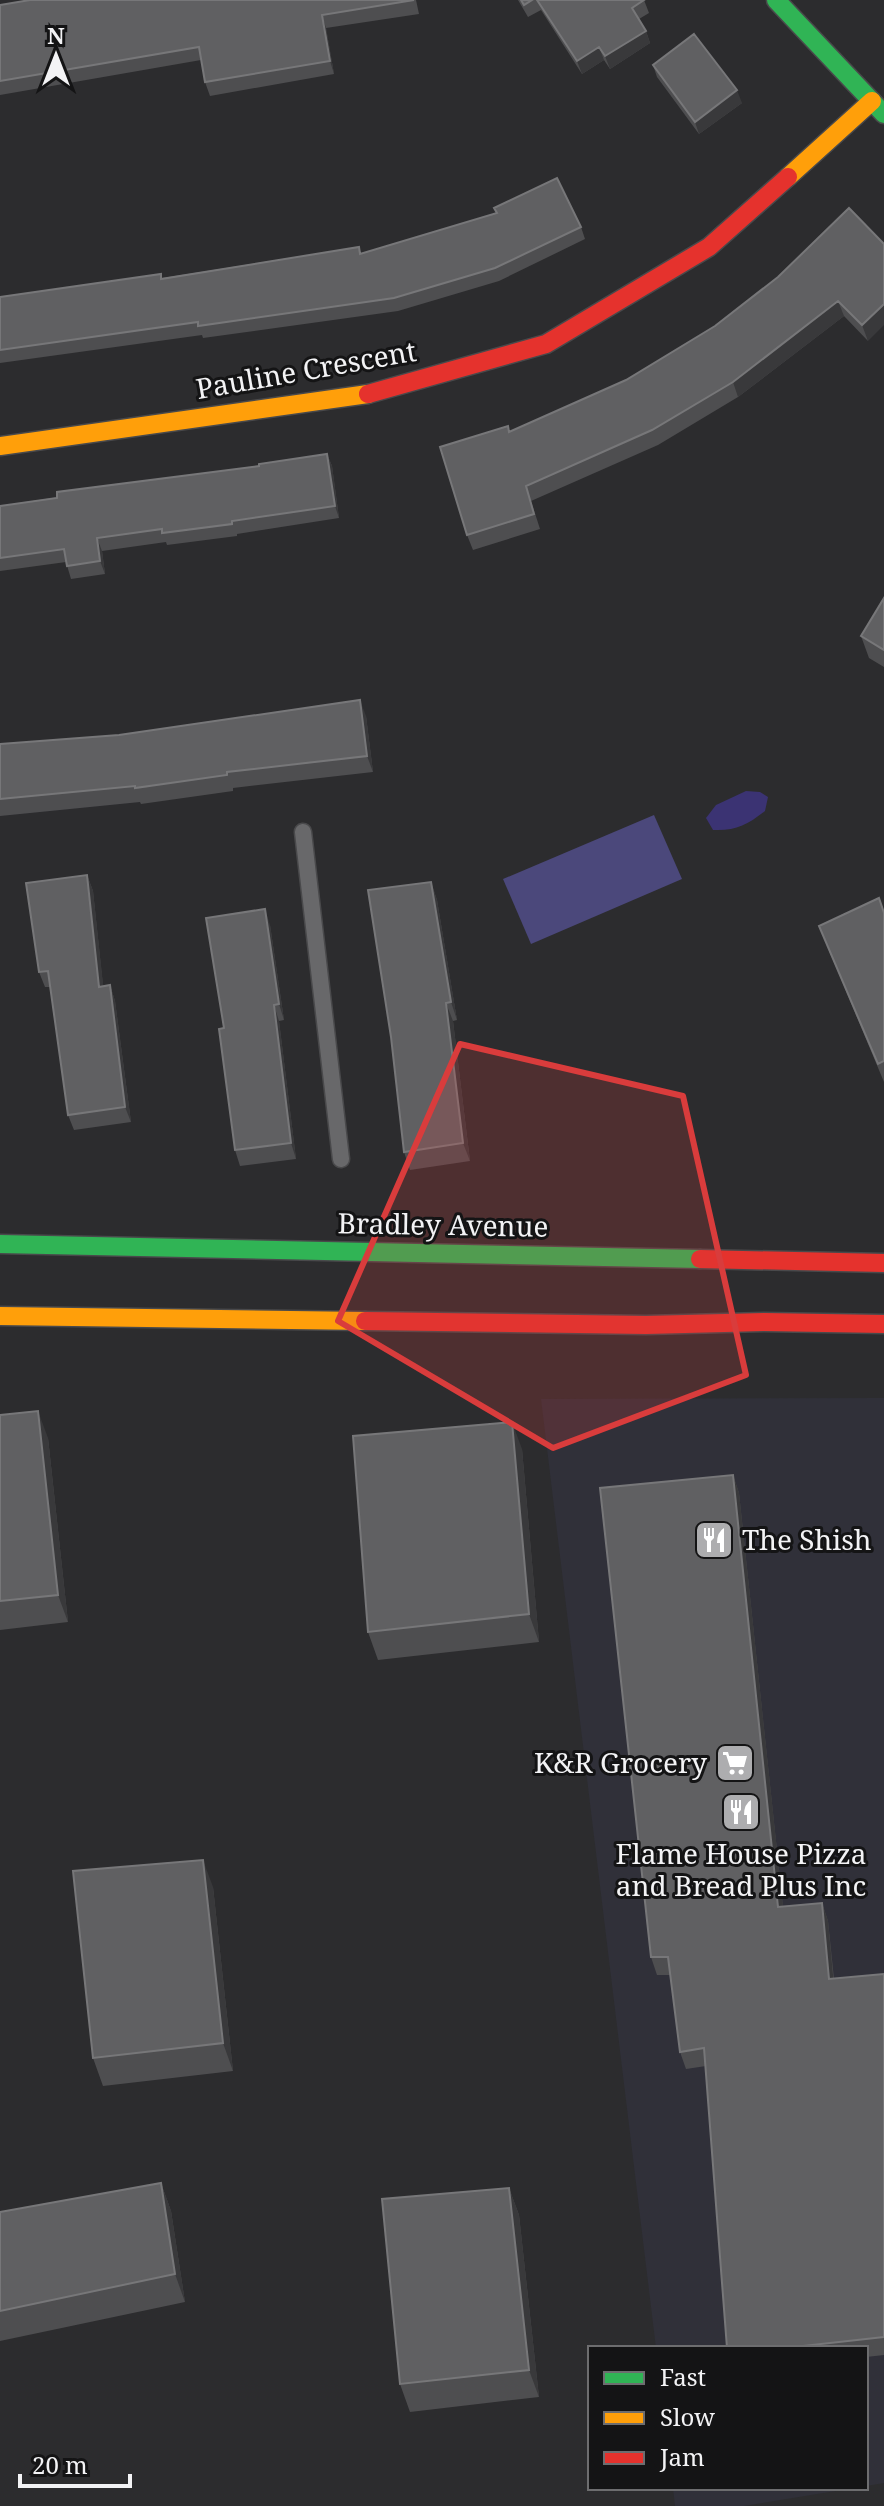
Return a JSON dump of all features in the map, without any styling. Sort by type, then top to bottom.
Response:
[{"type":"main road","points":[[776,0],[878,107]]},
{"type":"main road","name":"Pauline Crescent","points":[[0,446],[380,392],[546,344],[709,247],[878,107]]},
{"type":"main road","name":"Bradley Avenue","points":[[0,1244],[884,1263]]},
{"type":"main road","points":[[0,1316],[646,1325],[764,1322],[884,1324]]},
{"type":"lane","points":[[303,832],[341,1159]]},
{"type":"highlighted area","points":[[460,1044],[683,1096],[746,1375],[553,1448],[338,1321]]},
{"type":"shaded area","points":[[746,791],[760,792],[768,797],[765,811],[741,826],[713,830],[706,818],[716,805]]},
{"type":"shaded area","points":[[654,815],[682,879],[531,944],[503,879]]},
{"type":"shaded area","points":[[884,1398],[884,2483],[868,2486],[868,2346],[656,2346],[541,1399]]},
{"type":"shaded area","points":[[673,2490],[842,2490],[744,2506],[675,2506]]},
{"type":"building","points":[[30,0],[414,0],[322,15],[330,61],[205,82],[199,47],[0,81],[0,5]]},
{"type":"building","points":[[537,0],[644,0],[632,8],[646,31],[605,56],[599,47],[577,61]]},
{"type":"building","points":[[694,34],[737,90],[695,122],[653,65]]},
{"type":"building","points":[[557,178],[581,227],[495,268],[394,298],[0,350],[0,297],[161,274],[161,279],[359,247],[360,254],[497,213],[494,208]]},
{"type":"building","points":[[849,208],[884,244],[884,304],[862,325],[838,301],[733,382],[652,430],[526,486],[534,514],[467,535],[440,447],[508,426],[509,432],[626,380],[715,326],[778,277]]},
{"type":"building","points":[[327,454],[335,506],[232,521],[232,524],[97,538],[100,561],[67,566],[64,549],[0,558],[0,506],[57,498],[57,492],[259,466]]},
{"type":"building","points":[[884,598],[884,650],[861,636]]},
{"type":"building","points":[[360,700],[367,756],[227,772],[227,775],[135,788],[0,799],[0,744],[119,735]]},
{"type":"building","points":[[87,875],[99,987],[110,985],[125,1107],[68,1115],[48,971],[39,972],[26,883]]},
{"type":"building","points":[[431,882],[451,1002],[446,1003],[463,1143],[404,1152],[391,1037],[368,890]]},
{"type":"building","points":[[879,898],[884,913],[884,1061],[878,1064],[819,926]]},
{"type":"building","points":[[265,909],[279,1004],[274,1005],[291,1143],[235,1150],[219,1029],[224,1028],[206,918]]},
{"type":"building","points":[[38,1411],[58,1595],[0,1601],[0,1415]]},
{"type":"building","points":[[512,1422],[529,1614],[368,1632],[353,1436]]},
{"type":"building","points":[[733,1475],[778,1907],[822,1903],[829,1979],[884,1974],[884,2337],[803,2346],[727,2346],[704,2048],[680,2052],[668,1957],[651,1957],[600,1488]]},
{"type":"building","points":[[203,1860],[223,2043],[93,2058],[73,1871]]},
{"type":"building","points":[[161,2183],[175,2274],[0,2311],[0,2212]]},
{"type":"building","points":[[509,2188],[529,2370],[400,2384],[382,2199]]},
{"type":"traffic: fast","points":[[776,0],[884,114]]},
{"type":"traffic: fast","points":[[0,1244],[700,1259]]},
{"type":"traffic: slow","points":[[788,177],[872,101]]},
{"type":"traffic: slow","points":[[0,446],[368,394]]},
{"type":"traffic: slow","points":[[0,1316],[365,1321]]},
{"type":"traffic: jam","points":[[368,394],[546,344],[709,247],[788,177]]},
{"type":"traffic: jam","points":[[700,1259],[884,1263]]},
{"type":"traffic: jam","points":[[365,1321],[884,1324]]},
{"type":"place","name":"The Shish","points":[[714,1540]]},
{"type":"place","name":"K&R Grocery","points":[[735,1763]]},
{"type":"place","name":"Flame House Pizza and Bread Plus Inc","points":[[741,1812]]}]
